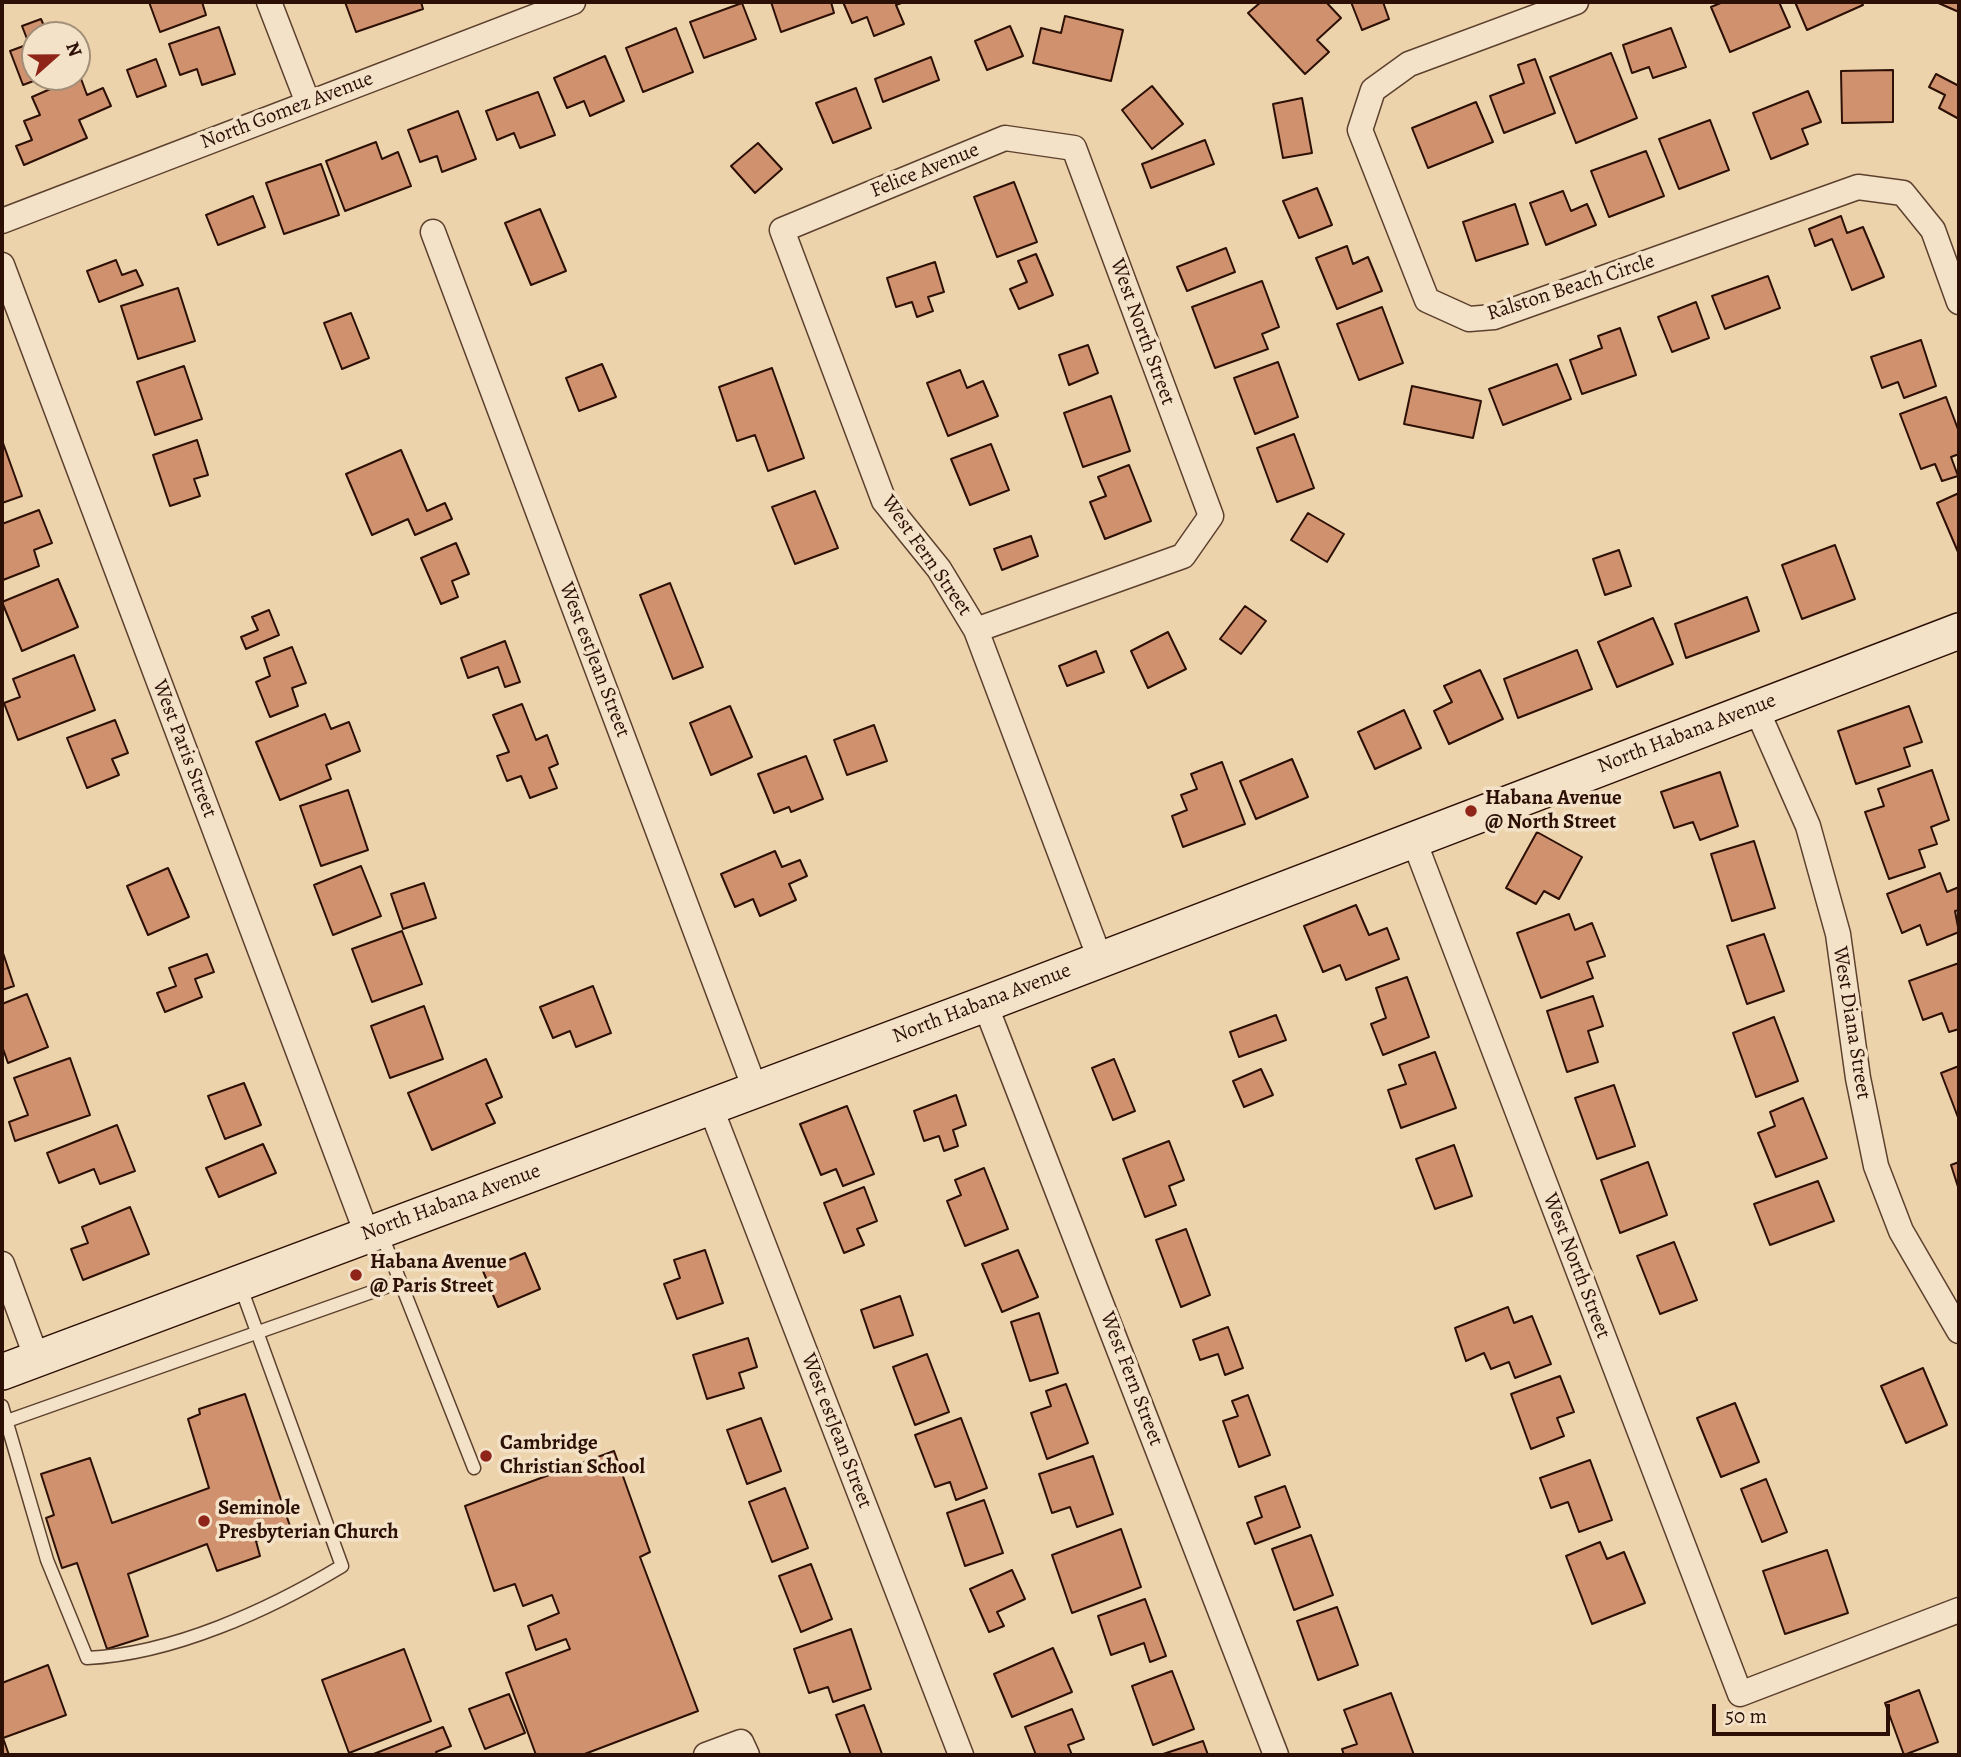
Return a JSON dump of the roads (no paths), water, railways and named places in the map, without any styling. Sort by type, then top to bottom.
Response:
[{"type":"street","points":[[270,2],[308,103]]},
{"type":"street","name":"North Gomez Avenue","points":[[2,221],[573,2]]},
{"type":"street","name":"Ralston Beach Circle","points":[[1576,2],[1409,64],[1373,90],[1360,130],[1427,300],[1469,319],[1494,317],[1858,187],[1903,193],[1933,230],[1959,302]]},
{"type":"street","name":"Felice Avenue","points":[[782,230],[1005,138],[1074,148]]},
{"type":"street","name":"West North Street","points":[[976,629],[1184,556],[1211,516],[1074,148]]},
{"type":"street","name":"West Fern Street","points":[[782,230],[884,501],[939,569],[976,629],[1100,959]]},
{"type":"street","name":"West estJean Street","points":[[433,232],[755,1089]]},
{"type":"street","name":"West Paris Street","points":[[2,265],[373,1232]]},
{"type":"street","name":"North Habana Avenue","points":[[2,1372],[985,1004],[1959,631]]},
{"type":"street","name":"West Diana Street","points":[[1756,708],[1808,826],[1838,934],[1858,1077],[1876,1166],[1901,1231],[1959,1331]]},
{"type":"street","name":"West North Street","points":[[1413,838],[1740,1694],[1959,1610]]},
{"type":"street","name":"West Fern Street","points":[[985,1004],[1276,1755]]},
{"type":"street","name":"West estJean Street","points":[[710,1106],[961,1755]]},
{"type":"street","points":[[2,1264],[37,1359]]},
{"type":"street","points":[[706,1755],[741,1742],[747,1755]]},
{"type":"lane","points":[[373,1232],[400,1282],[474,1468]]},
{"type":"lane","points":[[2,1406],[47,1560],[87,1658],[137,1652],[260,1610],[342,1566],[239,1282]]},
{"type":"lane","points":[[8,1421],[400,1282]]},
{"type":"place","name":"Habana Avenue @ North Street","points":[[1471,811]]},
{"type":"place","name":"Habana Avenue @ Paris Street","points":[[356,1275]]},
{"type":"place","name":"Cambridge Christian School","points":[[486,1456]]},
{"type":"place","name":"Seminole Presbyterian Church","points":[[204,1521]]}]
